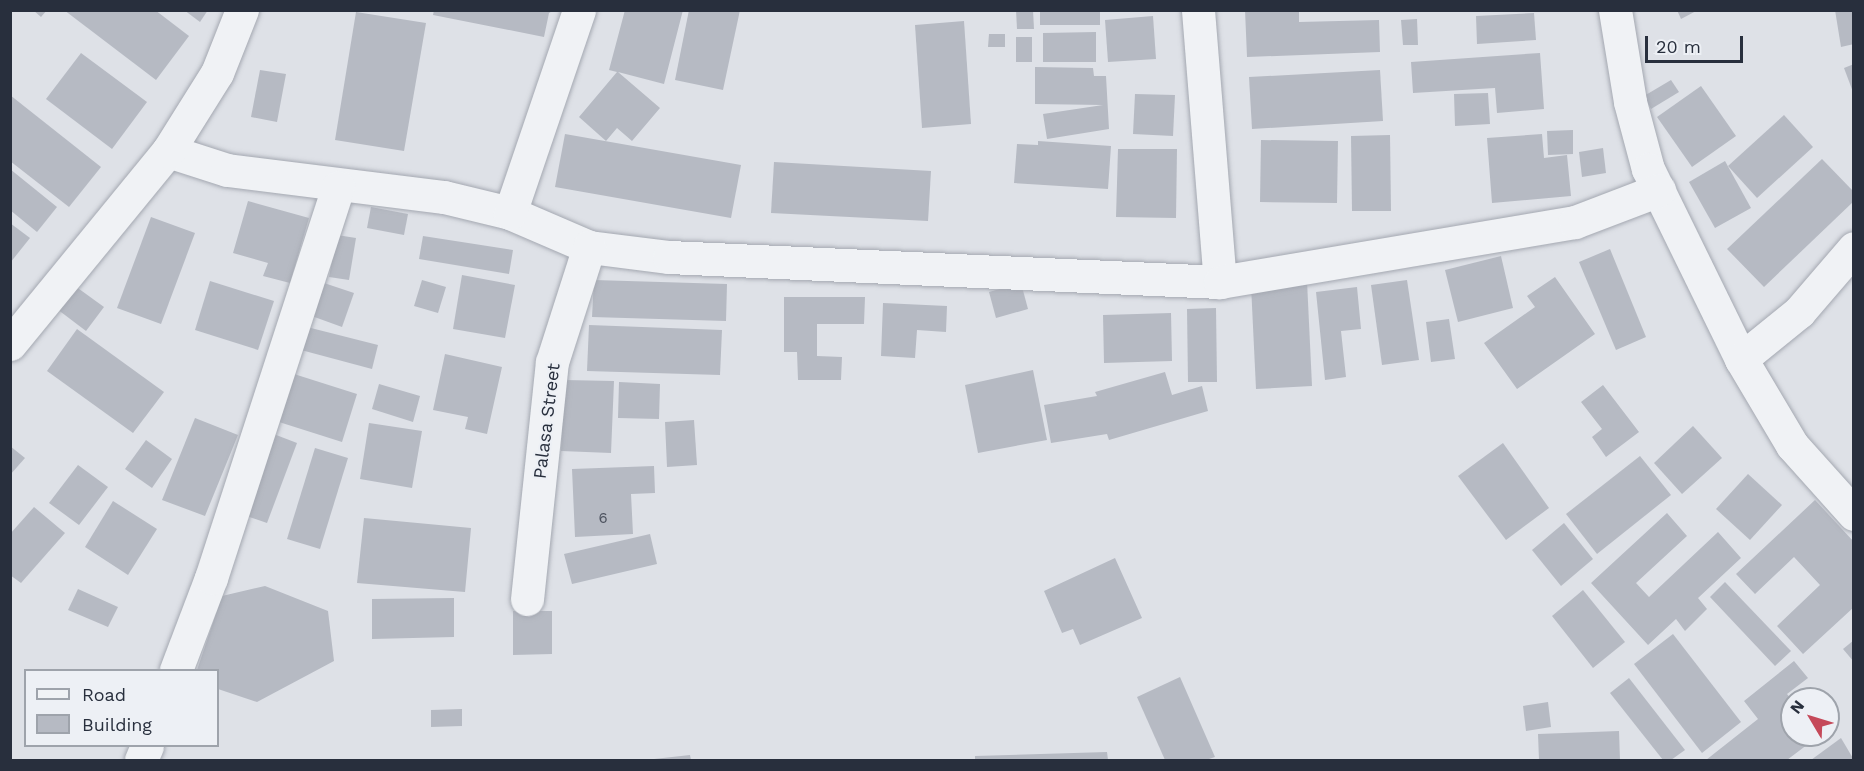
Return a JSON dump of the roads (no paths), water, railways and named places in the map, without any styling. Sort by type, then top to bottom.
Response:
[{"type":"street","points":[[10,344],[168,151],[218,73],[242,10]]},
{"type":"street","points":[[510,213],[579,10]]},
{"type":"street","points":[[1198,10],[1220,282]]},
{"type":"street","points":[[1615,10],[1630,102],[1648,169],[1742,359],[1792,445],[1854,514]]},
{"type":"street","points":[[168,151],[227,170],[338,187],[444,197],[510,213],[589,247],[669,257],[1220,282],[1575,222],[1659,190]]},
{"type":"street","points":[[176,669],[211,578],[338,187]]},
{"type":"street","name":"Palasa Street","points":[[527,599],[552,362],[589,247]]},
{"type":"street","points":[[1742,359],[1799,312],[1854,248]]}]
